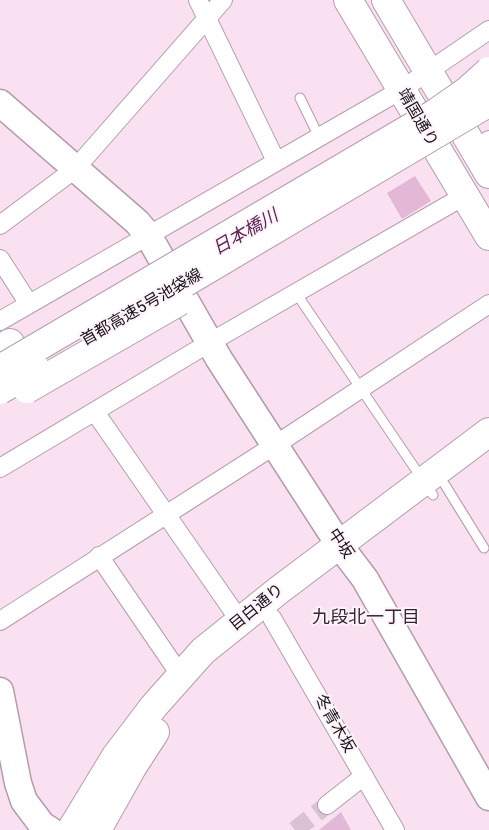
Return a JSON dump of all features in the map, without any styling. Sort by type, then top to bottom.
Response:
[{"type":"main road","name":"靖国通り","points":[[348,0],[489,236]]},
{"type":"main road","name":"靖国通り","points":[[386,0],[432,77],[481,152]]},
{"type":"main road","name":"首都高速5号池袋線","points":[[0,368],[434,114],[457,99],[489,71]]},
{"type":"main road","name":"首都高速5号池袋線","points":[[457,99],[489,95]]},
{"type":"main road","name":"首都高速5号池袋線","points":[[0,390],[327,201],[489,95]]},
{"type":"main road","points":[[0,404],[268,252],[438,142],[489,95]]},
{"type":"main road","points":[[0,349],[276,188],[434,114]]},
{"type":"main road","name":"目白通り","points":[[434,487],[489,432]]},
{"type":"main road","name":"目白通り","points":[[72,830],[116,756],[154,706],[203,652],[240,621],[345,553],[434,487],[489,453]]},
{"type":"main road","name":"目白通り","points":[[97,830],[133,766],[162,723],[219,662],[345,553]]},
{"type":"street","points":[[198,0],[276,161]]},
{"type":"street","points":[[0,225],[75,169],[223,0]]},
{"type":"street","points":[[0,321],[319,137],[404,96],[432,77],[489,30]]},
{"type":"street","name":"中坂","points":[[1,106],[137,222],[148,235],[209,343],[345,553],[365,579],[489,797]]},
{"type":"street","points":[[0,468],[209,343],[464,196]]},
{"type":"street","points":[[0,259],[29,304]]},
{"type":"street","points":[[0,622],[489,304]]},
{"type":"street","points":[[95,412],[240,621]]},
{"type":"street","points":[[99,556],[181,676]]},
{"type":"street","name":"冬青木坂","points":[[272,618],[395,830]]},
{"type":"street","points":[[0,697],[9,784],[33,814],[50,830]]},
{"type":"street","points":[[327,805],[364,776]]},
{"type":"lane","points":[[300,98],[319,137]]},
{"type":"lane","points":[[296,293],[360,388],[434,487],[484,548]]},
{"type":"shaded area","points":[[415,176],[431,201],[402,219],[387,193]]},
{"type":"shaded area","points":[[341,812],[351,830],[319,830]]},
{"type":"tunnel","points":[[295,830],[327,805]]},
{"type":"district","name":"九段北一丁目","points":[[366,618]]},
{"type":"water label","name":"日本橋川","points":[[246,233]]}]
